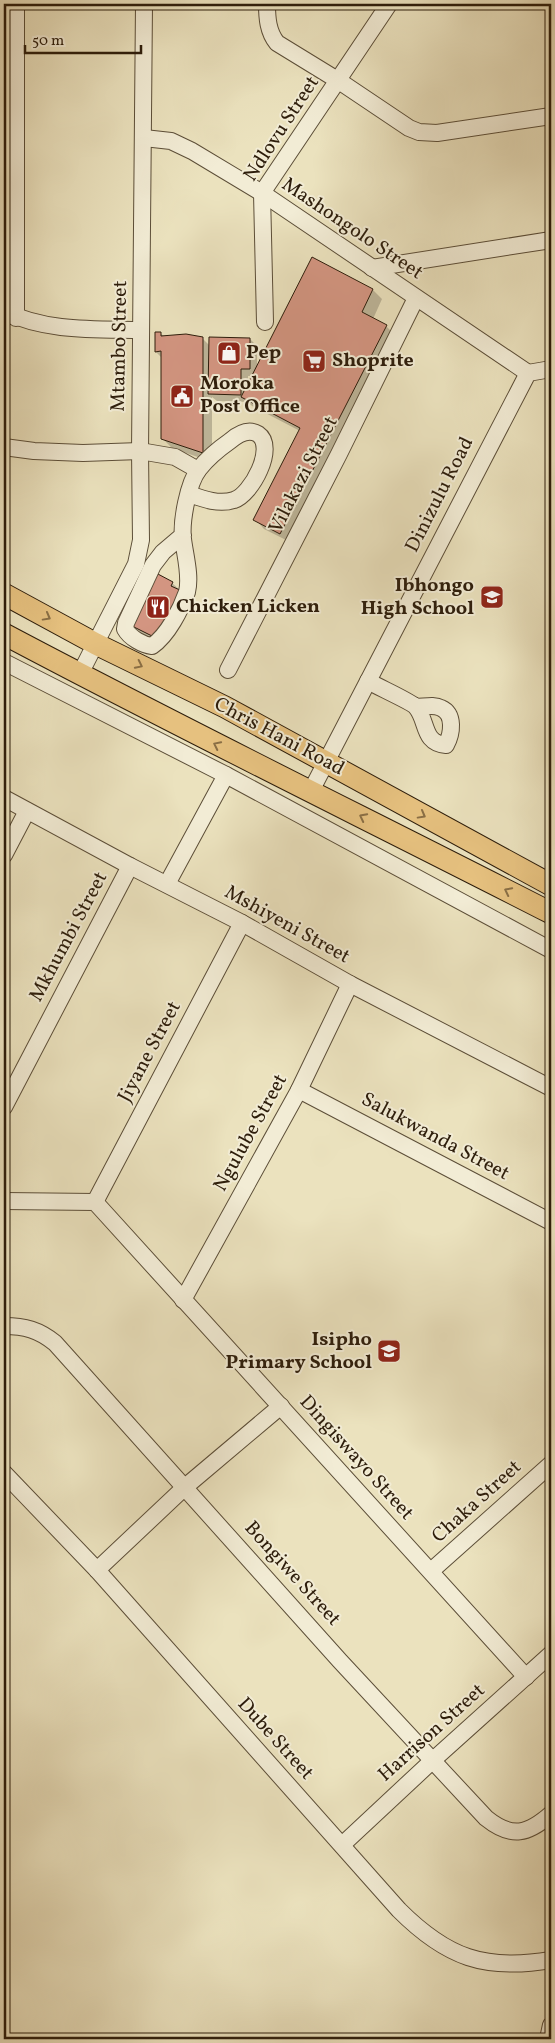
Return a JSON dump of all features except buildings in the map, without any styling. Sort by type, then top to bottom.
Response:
[{"type":"main road","name":"Chris Hani Road","points":[[4,594],[96,644],[225,707],[551,885]]},
{"type":"main road","name":"Chris Hani Road","points":[[4,634],[191,733],[311,791],[551,913]]},
{"type":"street","points":[[16,4],[10,315],[61,328],[141,330]]},
{"type":"street","name":"Mtambo Street","points":[[80,674],[136,564],[141,540],[144,4]]},
{"type":"street","points":[[267,4],[269,28],[272,37],[277,43],[339,81],[400,123],[419,132],[437,133],[551,116]]},
{"type":"street","name":"Ndlovu Street","points":[[264,322],[262,193],[389,4]]},
{"type":"street","name":"Mashongolo Street","points":[[144,138],[171,142],[185,148],[262,193],[528,373]]},
{"type":"street","points":[[372,268],[551,240]]},
{"type":"street","name":"Vilakazi Street","points":[[228,670],[339,454],[416,298]]},
{"type":"street","points":[[528,373],[551,369]]},
{"type":"street","name":"Dinizulu Road","points":[[311,791],[528,373]]},
{"type":"street","points":[[183,535],[163,552],[153,565],[126,623],[125,629],[128,634],[146,645],[152,646],[161,638],[173,620],[187,590],[188,577],[183,535],[185,509],[189,494],[198,470],[236,436],[248,432],[258,434],[264,441],[266,454],[257,473],[249,489],[235,500],[219,502],[189,494]]},
{"type":"street","points":[[4,447],[34,451],[84,453],[140,451],[175,457],[198,470]]},
{"type":"street","points":[[4,662],[226,775],[551,950]]},
{"type":"street","points":[[368,681],[416,707]]},
{"type":"street","points":[[167,884],[226,775]]},
{"type":"street","name":"Mshiyeni Street","points":[[4,798],[130,866],[242,923],[350,984],[551,1088]]},
{"type":"street","points":[[4,855],[27,811]]},
{"type":"street","name":"Mkhumbi Street","points":[[4,1107],[130,866]]},
{"type":"street","name":"Jiyane Street","points":[[95,1202],[242,923]]},
{"type":"street","name":"Ngulube Street","points":[[184,1300],[299,1090],[350,984]]},
{"type":"street","name":"Salukwanda Street","points":[[299,1090],[551,1222]]},
{"type":"street","points":[[4,1202],[95,1202]]},
{"type":"street","name":"Dingiswayo Street","points":[[95,1202],[526,1677]]},
{"type":"street","name":"Bongiwe Street","points":[[4,1326],[22,1326],[34,1329],[55,1343],[432,1761],[486,1818],[506,1830],[518,1832],[532,1829],[551,1814]]},
{"type":"street","points":[[97,1570],[185,1486],[281,1406]]},
{"type":"street","name":"Chaka Street","points":[[431,1572],[551,1464]]},
{"type":"street","name":"Dube Street","points":[[4,1473],[97,1570],[411,1922],[447,1948],[474,1960],[517,1964],[551,1960]]},
{"type":"street","name":"Harrison Street","points":[[342,1845],[551,1654]]},
{"type":"street","points":[[548,2039],[551,2025]]},
{"type":"place","name":"Pep","points":[[229,353]]},
{"type":"place","name":"Shoprite","points":[[314,361]]},
{"type":"place","name":"Moroka Post Office","points":[[182,396]]},
{"type":"place","name":"Ibhongo High School","points":[[492,597]]},
{"type":"place","name":"Chicken Licken","points":[[158,607]]},
{"type":"place","name":"Isipho Primary School","points":[[389,1351]]}]
